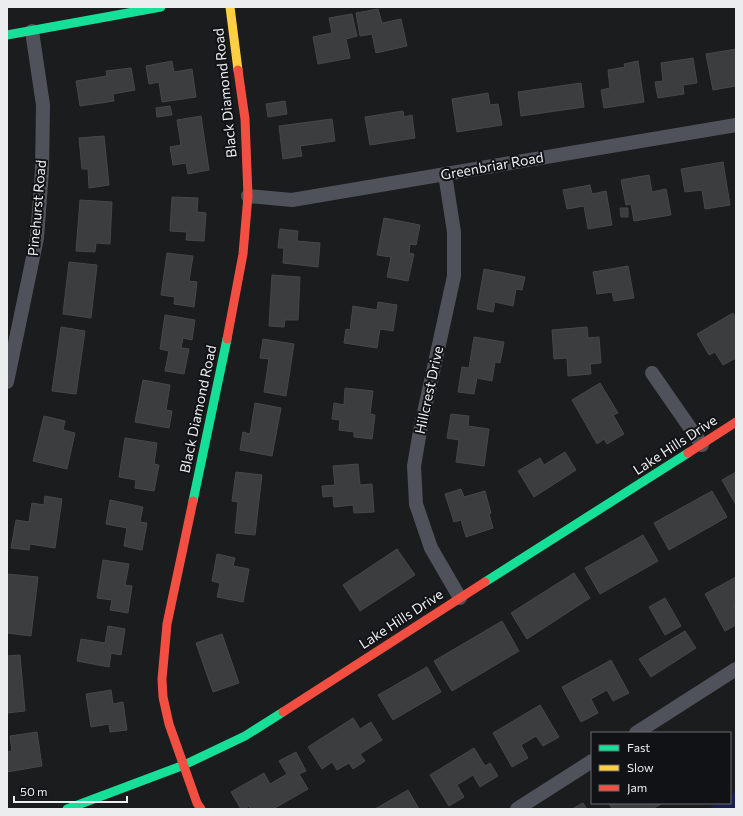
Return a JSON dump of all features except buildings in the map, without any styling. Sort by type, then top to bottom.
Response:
[{"type":"street","points":[[7,35],[161,7]]},
{"type":"street","name":"Black Diamond Road","points":[[201,809],[196,802],[169,725],[162,696],[162,665],[167,624],[231,322],[243,254],[248,196],[245,119],[230,7]]},
{"type":"street","name":"Pinehurst Road","points":[[7,382],[37,238],[42,170],[43,104],[32,31]]},
{"type":"street","name":"Greenbriar Road","points":[[248,196],[292,200],[736,125]]},
{"type":"street","name":"Hillcrest Drive","points":[[445,174],[454,232],[454,276],[420,431],[414,466],[416,504],[431,548],[460,598]]},
{"type":"street","points":[[652,373],[702,445]]},
{"type":"street","name":"Lake Hills Drive","points":[[67,809],[184,765],[245,736],[736,422]]},
{"type":"street","points":[[638,732],[736,668]]},
{"type":"street","points":[[517,809],[591,762]]},
{"type":"shaded area","points":[[736,791],[736,809],[708,809],[716,804],[731,804],[731,794]]},
{"type":"traffic: fast","points":[[7,35],[161,7]]},
{"type":"traffic: fast","points":[[193,501],[227,339]]},
{"type":"traffic: fast","points":[[485,582],[688,453]]},
{"type":"traffic: fast","points":[[67,809],[184,765],[245,736],[283,712]]},
{"type":"traffic: slow","points":[[230,7],[238,70]]},
{"type":"traffic: jam","points":[[227,339],[243,254],[248,196],[245,119],[238,70]]},
{"type":"traffic: jam","points":[[688,453],[736,422]]},
{"type":"traffic: jam","points":[[193,501],[167,624],[162,679],[163,697],[169,724],[197,803],[201,809]]},
{"type":"traffic: jam","points":[[283,712],[485,582]]}]
